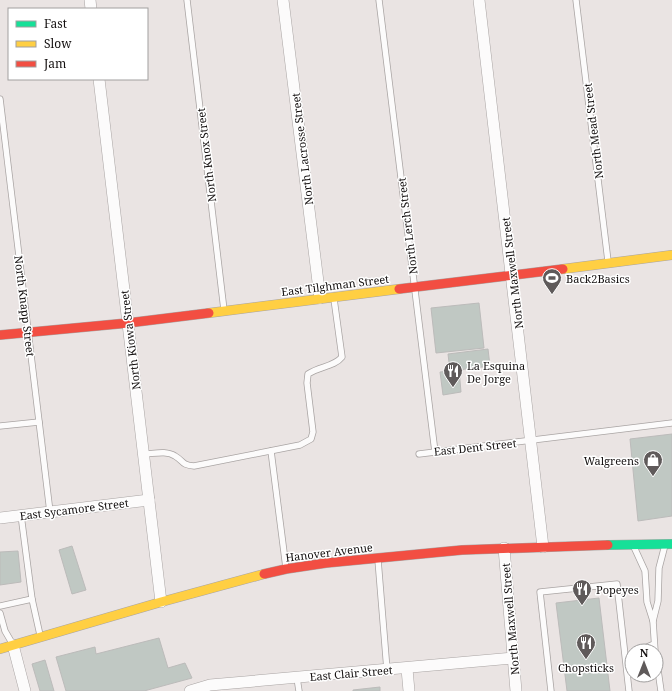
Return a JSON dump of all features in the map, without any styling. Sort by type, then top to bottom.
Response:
[{"type":"street","name":"North Lacrosse Street","points":[[283,0],[320,298]]},
{"type":"street","name":"North Maxwell Street","points":[[479,0],[543,546]]},
{"type":"street","name":"North Kiowa Street","points":[[99,80],[161,602]]},
{"type":"street","name":"East Tilghman Street","points":[[0,335],[128,323],[334,296],[672,255]]},
{"type":"street","name":"East Sycamore Street","points":[[0,518],[149,500]]},
{"type":"street","name":"Hanover Avenue","points":[[0,649],[40,636],[286,568],[462,550],[543,546],[668,544]]},
{"type":"street","name":"North Maxwell Street","points":[[504,548],[516,691]]},
{"type":"street","points":[[13,645],[25,691]]},
{"type":"street","name":"East Clair Street","points":[[190,691],[210,685],[229,687],[297,678],[513,658]]},
{"type":"street","points":[[407,668],[409,691]]},
{"type":"lane","name":"North Knox Street","points":[[187,0],[224,310]]},
{"type":"lane","name":"North Lerch Street","points":[[379,0],[435,452]]},
{"type":"lane","name":"North Mead Street","points":[[576,0],[608,263]]},
{"type":"lane","name":"North Knapp Street","points":[[0,99],[50,512]]},
{"type":"lane","points":[[143,454],[165,453],[174,455],[185,465],[194,466],[300,445],[311,440],[313,432],[306,383],[308,374],[315,369],[338,363],[342,357],[334,296]]},
{"type":"lane","points":[[0,426],[39,422]]},
{"type":"lane","name":"East Dent Street","points":[[419,454],[672,423]]},
{"type":"lane","points":[[271,451],[286,568]]},
{"type":"lane","points":[[21,515],[32,599],[40,636]]},
{"type":"lane","points":[[653,620],[658,601],[659,568],[668,544]]},
{"type":"lane","points":[[633,545],[644,571],[647,602],[653,620],[654,643]]},
{"type":"lane","points":[[378,558],[387,670]]},
{"type":"lane","points":[[551,691],[540,592],[617,584],[624,654]]},
{"type":"lane","points":[[0,606],[32,599]]},
{"type":"lane","points":[[0,613],[6,631],[13,645]]},
{"type":"lane","points":[[297,678],[299,691]]},
{"type":"building","points":[[479,303],[484,348],[436,353],[431,308]]},
{"type":"building","points":[[488,349],[490,366],[450,371],[448,354]]},
{"type":"building","points":[[459,370],[461,392],[443,395],[440,372]]},
{"type":"building","name":"Walgreens","points":[[672,434],[672,516],[638,521],[630,439]]},
{"type":"building","points":[[72,546],[86,590],[72,594],[59,550]]},
{"type":"building","points":[[18,551],[21,582],[0,585],[0,552]]},
{"type":"building","points":[[599,598],[610,691],[567,691],[556,603]]},
{"type":"building","points":[[159,638],[168,668],[185,663],[192,678],[144,691],[66,691],[56,657],[95,647],[96,654]]},
{"type":"building","points":[[45,660],[54,691],[40,691],[32,664]]},
{"type":"building","points":[[380,687],[380,691],[353,691],[353,690]]},
{"type":"traffic: fast","points":[[608,545],[672,544]]},
{"type":"traffic: slow","points":[[563,269],[672,255]]},
{"type":"traffic: slow","points":[[209,313],[399,289]]},
{"type":"traffic: slow","points":[[0,649],[161,602],[264,574]]},
{"type":"traffic: jam","points":[[399,289],[563,269]]},
{"type":"traffic: jam","points":[[0,335],[128,323],[209,313]]},
{"type":"traffic: jam","points":[[264,574],[326,563],[462,550],[608,545]]},
{"type":"place","name":"Back2Basics","points":[[552,295]]},
{"type":"place","name":"La Esquina De Jorge","points":[[453,388]]},
{"type":"place","name":"Walgreens","points":[[653,477]]},
{"type":"place","name":"Popeyes","points":[[582,606]]},
{"type":"place","name":"Chopsticks","points":[[586,660]]}]
